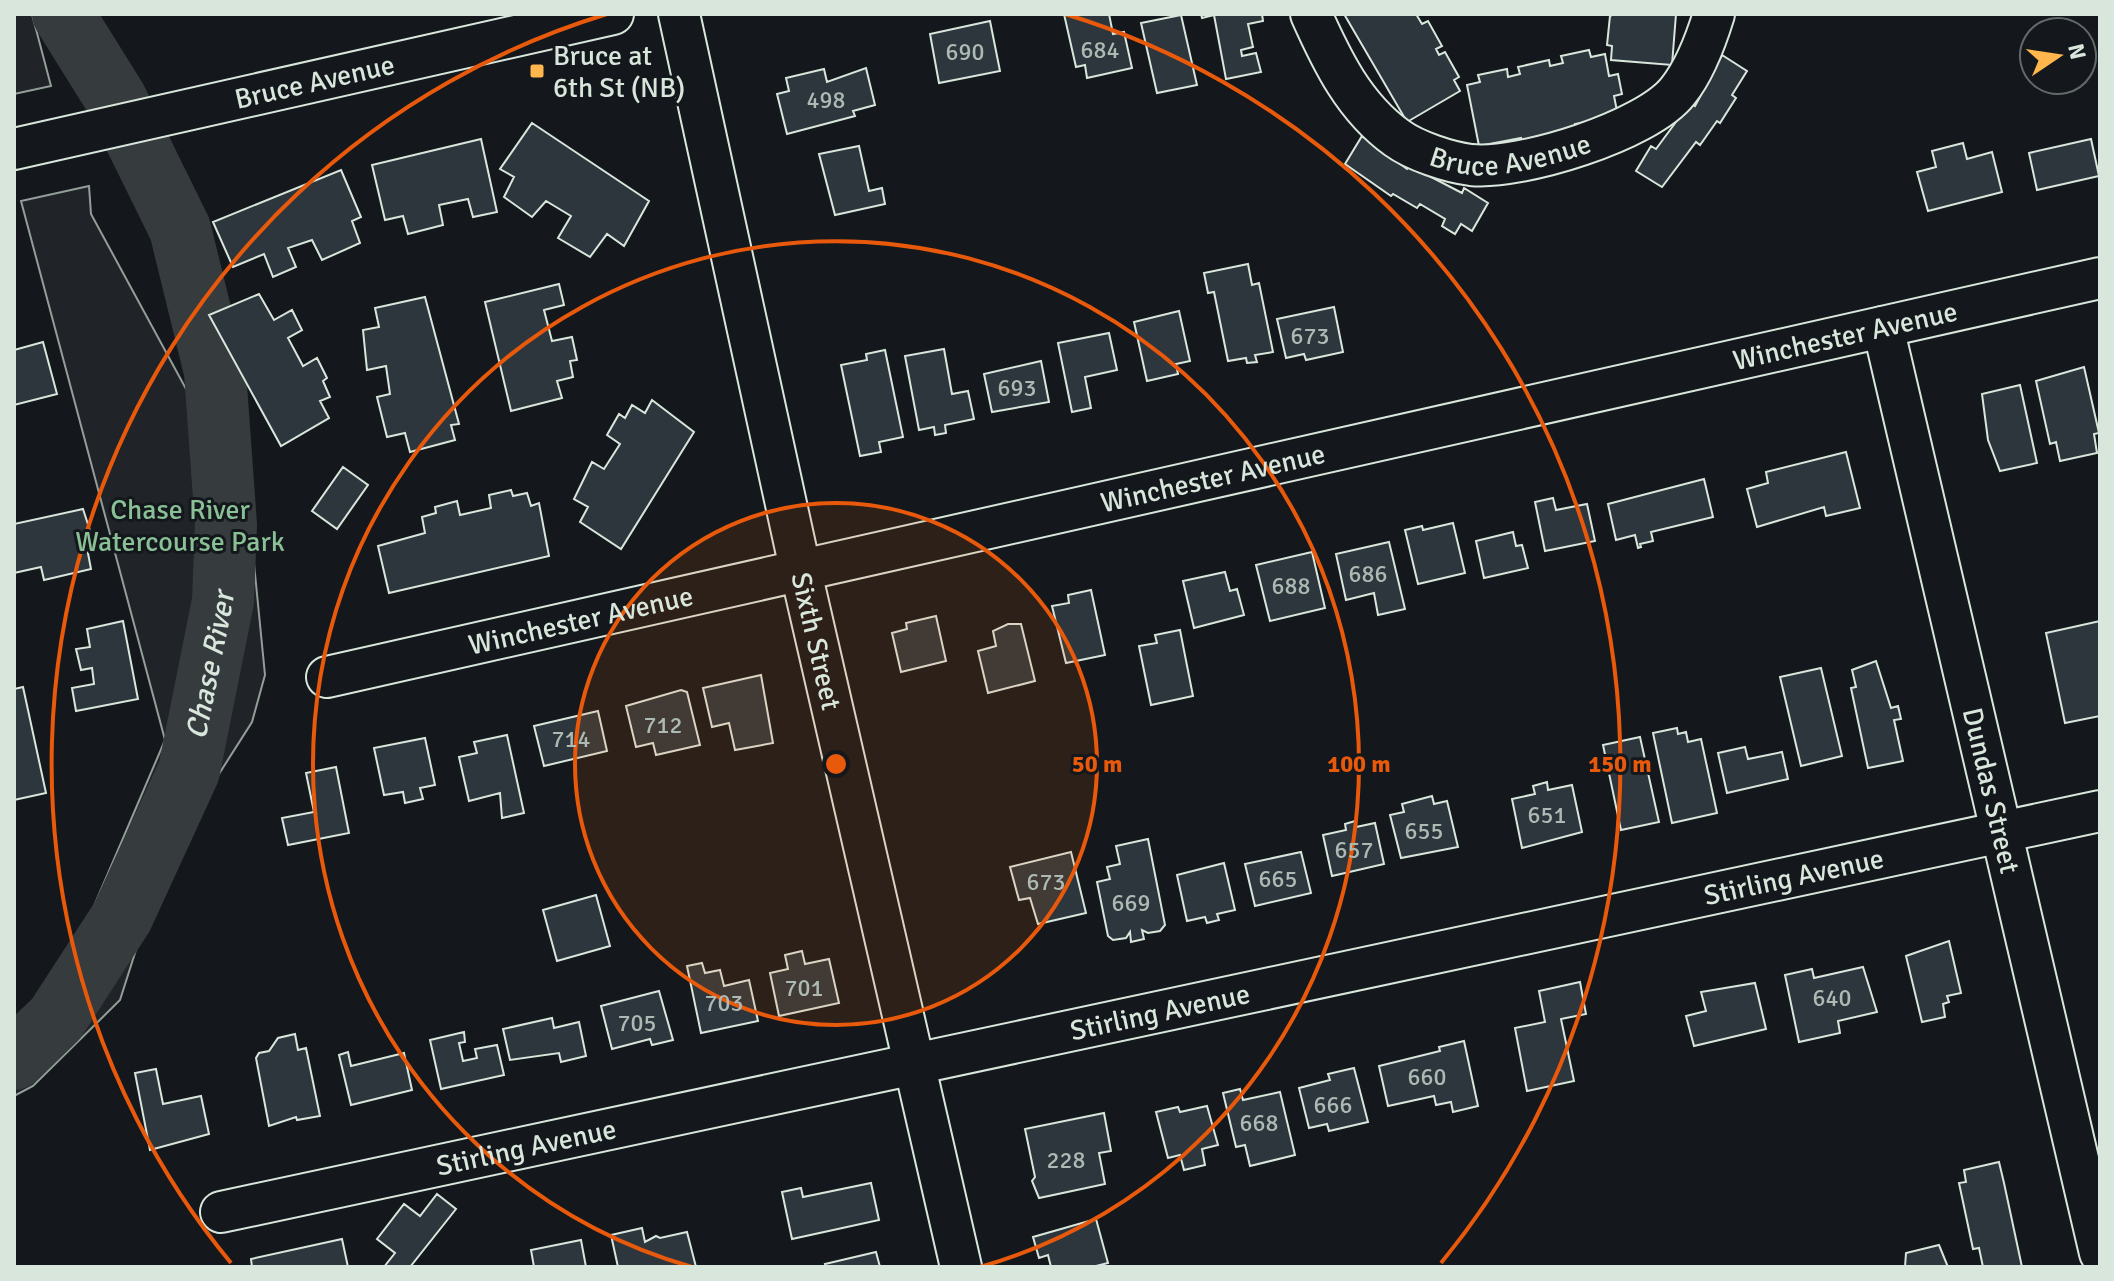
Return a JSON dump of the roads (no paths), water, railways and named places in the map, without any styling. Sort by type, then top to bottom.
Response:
[{"type":"street","name":"Bruce Avenue","points":[[14,149],[613,14]]},
{"type":"street","name":"Sixth Street","points":[[679,14],[800,568],[961,1267]]},
{"type":"street","name":"Bruce Avenue","points":[[1311,14],[1335,67],[1366,110],[1398,139],[1434,155],[1471,165],[1500,163],[1606,139],[1643,121],[1678,92],[1705,41],[1714,14]]},
{"type":"street","name":"Winchester Avenue","points":[[327,677],[800,568],[2100,278]]},
{"type":"street","name":"Dundas Street","points":[[1883,327],[2100,1253]]},
{"type":"street","name":"Stirling Avenue","points":[[221,1212],[2100,811]]},
{"type":"waterway","name":"Chase River","points":[[14,1059],[56,1019],[122,917],[189,771],[223,601],[226,525],[215,372],[180,229],[116,99],[63,14]]},
{"type":"place","name":"Bruce at 6th St (NB)","points":[[537,71]]},
{"type":"park label","name":"Chase River Watercourse Park","points":[[180,525]]}]
